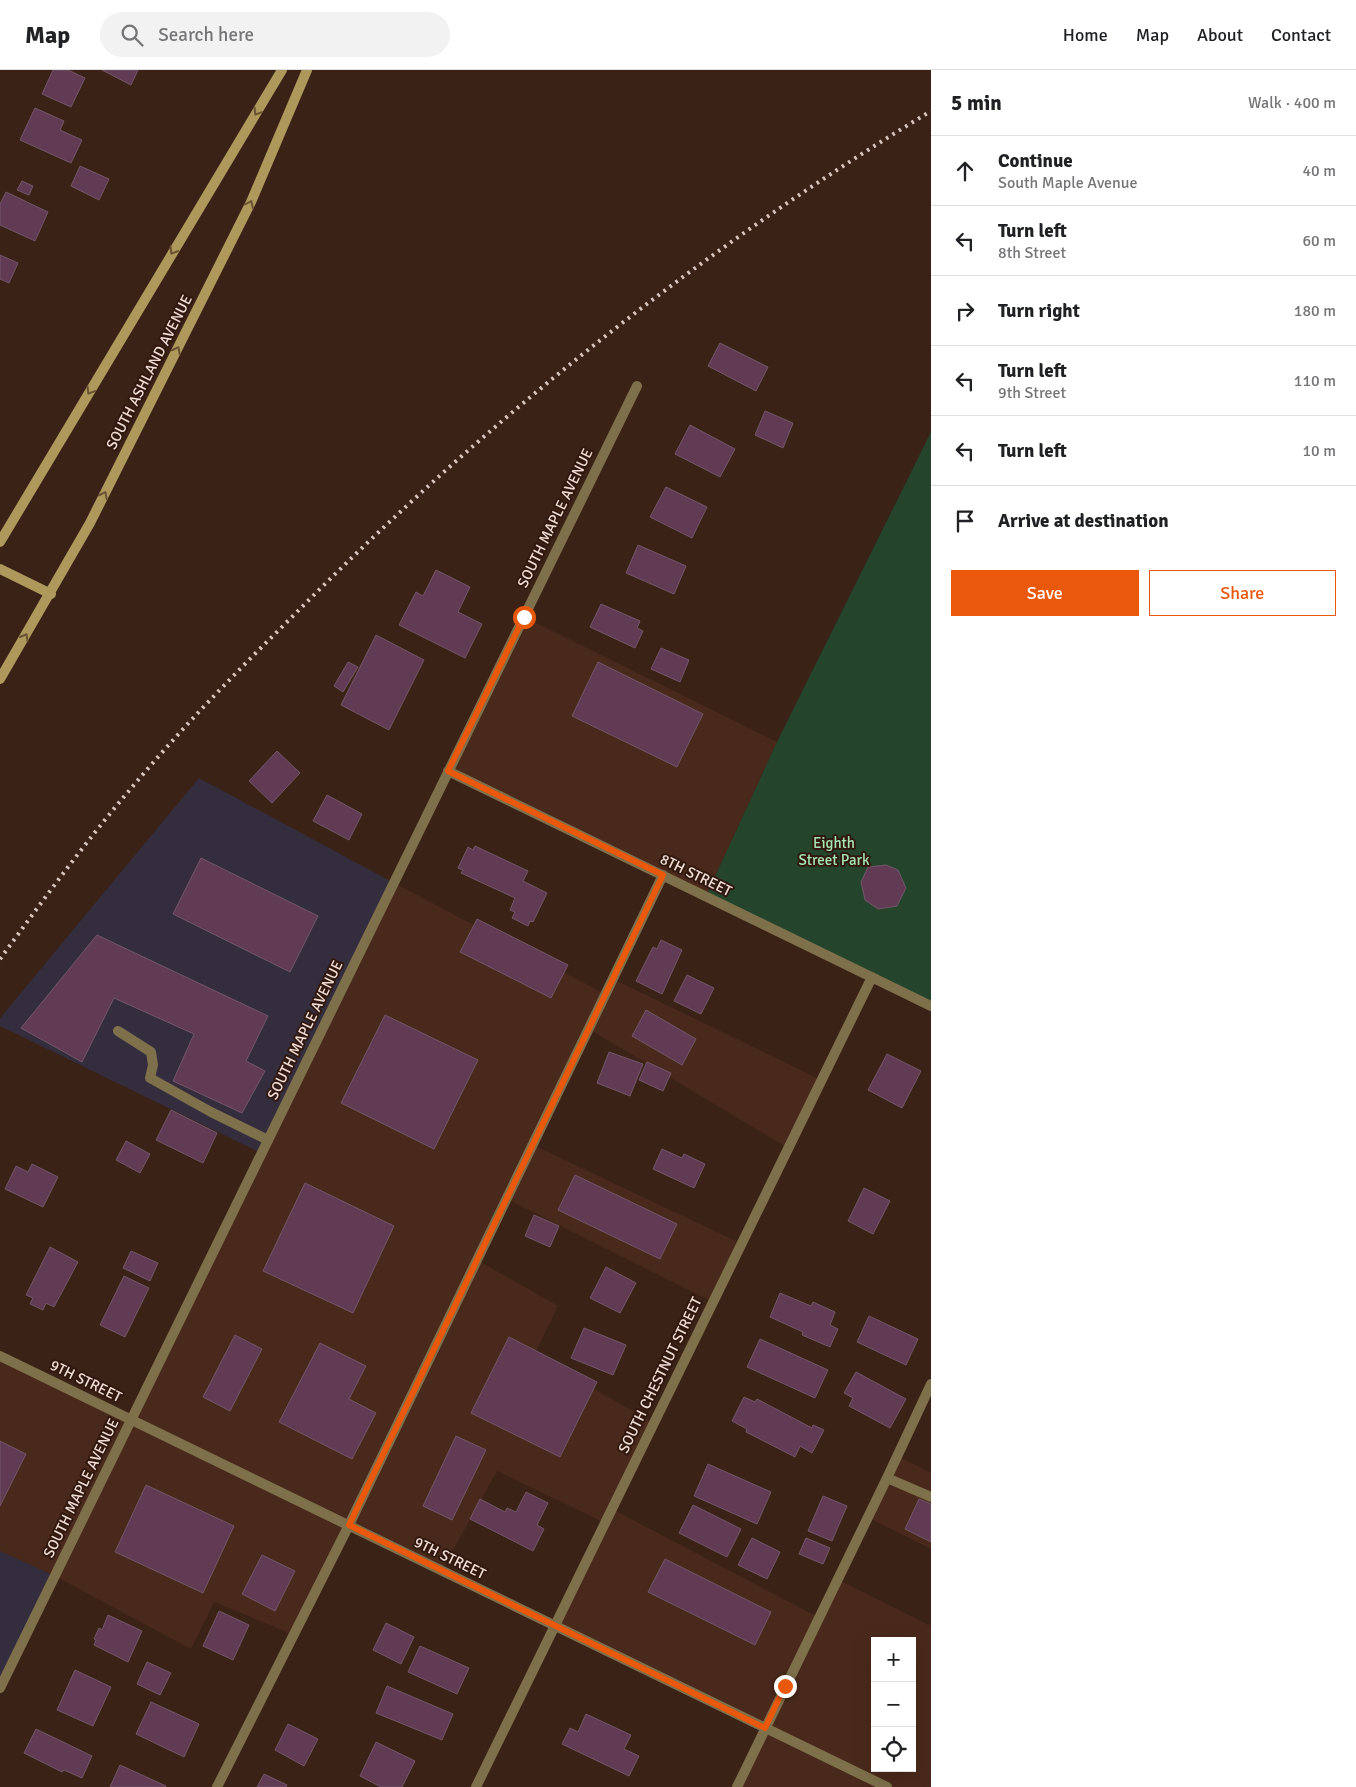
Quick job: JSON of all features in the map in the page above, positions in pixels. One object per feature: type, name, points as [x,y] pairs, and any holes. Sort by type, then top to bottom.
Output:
[{"type":"main road","points":[[0,542],[282,70]]},
{"type":"main road","name":"SOUTH ASHLAND AVENUE","points":[[0,678],[51,594],[90,523],[251,202],[307,70]]},
{"type":"main road","points":[[0,569],[51,594]]},
{"type":"street","name":"SOUTH MAPLE AVENUE","points":[[0,1688],[3,1674],[131,1420],[637,386]]},
{"type":"street","name":"8TH STREET","points":[[448,771],[931,1006]]},
{"type":"street","points":[[217,1787],[349,1525],[663,875]]},
{"type":"street","name":"SOUTH CHESTNUT STREET","points":[[476,1787],[872,977]]},
{"type":"street","points":[[118,1031],[151,1052],[153,1065],[150,1078],[211,1112],[268,1140]]},
{"type":"street","name":"9TH STREET","points":[[0,1356],[887,1787]]},
{"type":"street","points":[[736,1787],[931,1384]]},
{"type":"street","points":[[887,1478],[931,1497]]},
{"type":"shaded area","points":[[524,617],[777,742],[706,896],[448,771]]},
{"type":"shaded area","points":[[199,778],[394,883],[261,1153],[0,1026],[0,1018]]},
{"type":"shaded area","points":[[394,883],[605,994],[613,979],[821,1080],[788,1148],[589,1029],[533,1145],[742,1244],[713,1302],[507,1199],[477,1260],[558,1306],[534,1355],[654,1423],[612,1509],[818,1617],[837,1579],[931,1626],[931,1787],[737,1787],[765,1728],[555,1626],[605,1523],[497,1471],[442,1570],[349,1525],[294,1635],[214,1602],[191,1649],[55,1576],[0,1551],[0,1356],[131,1419]]},
{"type":"shaded area","points":[[896,1455],[931,1473],[931,1549],[867,1517]]},
{"type":"shaded area","points":[[0,1551],[55,1576],[0,1688]]},
{"type":"green space","name":"Eighth Street Park","points":[[931,432],[931,1006],[706,896],[777,742]]},
{"type":"building","points":[[53,70],[68,70],[85,78],[71,107],[42,94]]},
{"type":"building","points":[[102,70],[138,70],[131,85]]},
{"type":"building","points":[[35,108],[64,121],[60,130],[82,140],[71,163],[20,140]]},
{"type":"building","points":[[80,166],[109,179],[99,200],[71,186]]},
{"type":"building","points":[[22,181],[33,186],[29,195],[17,190]]},
{"type":"building","points":[[6,192],[48,212],[35,241],[0,225],[0,204]]},
{"type":"building","points":[[0,255],[18,263],[9,283],[0,279]]},
{"type":"building","points":[[720,343],[768,367],[756,391],[708,366]]},
{"type":"building","points":[[765,411],[793,423],[783,448],[755,435]]},
{"type":"building","points":[[690,425],[735,449],[720,477],[675,454]]},
{"type":"building","points":[[666,487],[707,507],[692,538],[650,517]]},
{"type":"building","points":[[638,545],[686,566],[674,594],[626,573]]},
{"type":"building","points":[[436,570],[470,587],[458,612],[482,624],[465,658],[399,625],[416,592],[423,596]]},
{"type":"building","points":[[601,604],[640,621],[637,628],[643,631],[635,648],[590,627]]},
{"type":"building","points":[[376,635],[424,660],[389,730],[341,705]]},
{"type":"building","points":[[661,648],[689,660],[680,682],[651,669]]},
{"type":"building","points":[[348,662],[358,667],[343,692],[334,686]]},
{"type":"building","points":[[598,662],[703,714],[677,767],[572,716]]},
{"type":"building","points":[[277,751],[300,773],[272,803],[249,781]]},
{"type":"building","points":[[327,795],[362,814],[349,840],[313,821]]},
{"type":"building","points":[[475,846],[528,871],[523,881],[547,893],[533,922],[530,921],[528,926],[512,918],[515,912],[510,910],[515,898],[461,873],[463,870],[458,868],[468,847],[473,850]]},
{"type":"building","points":[[201,858],[318,916],[290,972],[173,914]]},
{"type":"building","points":[[886,865],[898,870],[906,888],[897,906],[878,909],[865,900],[861,882],[868,867]]},
{"type":"building","points":[[477,919],[568,965],[551,998],[460,952]]},
{"type":"building","points":[[97,935],[268,1016],[246,1061],[265,1071],[242,1113],[173,1081],[194,1034],[114,998],[82,1062],[21,1028]]},
{"type":"building","points":[[661,940],[682,950],[662,994],[636,981],[653,947],[657,949]]},
{"type":"building","points":[[687,975],[714,988],[701,1014],[674,1001]]},
{"type":"building","points":[[646,1010],[696,1039],[682,1065],[632,1036]]},
{"type":"building","points":[[385,1015],[478,1060],[434,1149],[341,1103]]},
{"type":"building","points":[[609,1052],[643,1064],[630,1096],[597,1083]]},
{"type":"building","points":[[887,1054],[921,1071],[902,1108],[868,1090]]},
{"type":"building","points":[[647,1062],[671,1073],[663,1091],[639,1080]]},
{"type":"building","points":[[171,1110],[217,1133],[203,1163],[156,1140]]},
{"type":"building","points":[[126,1141],[150,1154],[140,1173],[116,1160]]},
{"type":"building","points":[[662,1149],[682,1158],[684,1154],[705,1164],[694,1188],[653,1169]]},
{"type":"building","points":[[32,1164],[58,1177],[43,1207],[5,1189],[16,1166],[28,1172]]},
{"type":"building","points":[[575,1175],[677,1224],[660,1259],[558,1210]]},
{"type":"building","points":[[305,1183],[394,1226],[353,1313],[263,1271]]},
{"type":"building","points":[[864,1188],[890,1201],[873,1234],[848,1221]]},
{"type":"building","points":[[534,1215],[559,1226],[550,1247],[525,1236]]},
{"type":"building","points":[[50,1247],[78,1262],[54,1307],[46,1303],[43,1310],[30,1304],[33,1298],[26,1295]]},
{"type":"building","points":[[131,1251],[158,1263],[150,1281],[123,1268]]},
{"type":"building","points":[[606,1267],[636,1283],[620,1313],[590,1298]]},
{"type":"building","points":[[124,1276],[149,1288],[125,1337],[100,1325]]},
{"type":"building","points":[[780,1293],[811,1306],[813,1302],[835,1312],[830,1325],[838,1329],[830,1347],[802,1335],[803,1332],[770,1317]]},
{"type":"building","points":[[869,1316],[918,1339],[906,1365],[857,1342]]},
{"type":"building","points":[[584,1328],[626,1345],[613,1375],[571,1358]]},
{"type":"building","points":[[235,1335],[262,1349],[230,1411],[203,1397]]},
{"type":"building","points":[[509,1337],[597,1382],[560,1457],[471,1413]]},
{"type":"building","points":[[760,1339],[828,1370],[815,1398],[747,1367]]},
{"type":"building","points":[[320,1343],[366,1366],[349,1399],[376,1413],[352,1459],[279,1422]]},
{"type":"building","points":[[856,1372],[906,1399],[890,1428],[849,1406],[853,1398],[844,1393]]},
{"type":"building","points":[[744,1397],[755,1402],[757,1399],[812,1428],[813,1425],[824,1430],[812,1453],[800,1446],[795,1457],[746,1432],[747,1429],[732,1421]]},
{"type":"building","points":[[456,1436],[486,1450],[452,1520],[423,1506]]},
{"type":"building","points":[[0,1441],[26,1454],[0,1506]]},
{"type":"building","points":[[708,1464],[771,1492],[757,1524],[694,1496]]},
{"type":"building","points":[[146,1485],[234,1526],[203,1593],[115,1552]]},
{"type":"building","points":[[526,1492],[548,1503],[537,1525],[544,1529],[533,1551],[470,1519],[480,1499],[505,1512],[507,1508],[516,1512]]},
{"type":"building","points":[[823,1496],[847,1506],[832,1541],[808,1531]]},
{"type":"building","points":[[919,1499],[931,1504],[931,1542],[905,1529]]},
{"type":"building","points":[[693,1505],[741,1529],[727,1557],[679,1533]]},
{"type":"building","points":[[752,1538],[780,1552],[767,1579],[738,1565]]},
{"type":"building","points":[[806,1538],[830,1548],[823,1564],[799,1554]]},
{"type":"building","points":[[262,1555],[295,1571],[275,1611],[242,1594]]},
{"type":"building","points":[[665,1559],[771,1612],[755,1645],[648,1592]]},
{"type":"building","points":[[219,1611],[249,1625],[233,1660],[203,1646]]},
{"type":"building","points":[[108,1615],[142,1631],[128,1662],[94,1645],[96,1640],[94,1639],[99,1628],[102,1630]]},
{"type":"building","points":[[386,1623],[414,1637],[401,1664],[373,1650]]},
{"type":"building","points":[[420,1646],[469,1668],[457,1694],[408,1672]]},
{"type":"building","points":[[147,1662],[171,1673],[160,1695],[137,1684]]},
{"type":"building","points":[[75,1670],[111,1687],[93,1726],[57,1710]]},
{"type":"building","points":[[387,1686],[453,1714],[442,1740],[376,1713]]},
{"type":"building","points":[[151,1702],[199,1724],[184,1757],[136,1734]]},
{"type":"building","points":[[586,1714],[631,1735],[624,1749],[639,1756],[629,1776],[562,1744],[570,1728],[578,1732]]},
{"type":"building","points":[[288,1724],[318,1739],[304,1766],[275,1750]]},
{"type":"building","points":[[36,1729],[92,1756],[82,1778],[64,1770],[62,1772],[24,1753]]},
{"type":"building","points":[[376,1742],[415,1761],[402,1787],[381,1787],[360,1776]]},
{"type":"building","points":[[120,1765],[166,1786],[110,1787]]},
{"type":"building","points":[[264,1774],[287,1785],[286,1787],[257,1787]]},
{"type":"railway","points":[[0,959],[62,874],[111,812],[186,726],[247,662],[363,547],[438,477],[594,345],[675,283],[758,223],[843,166],[931,111]]},
{"type":"route","points":[[524,617],[448,771],[663,875],[349,1525],[765,1728],[785,1686]]}]
